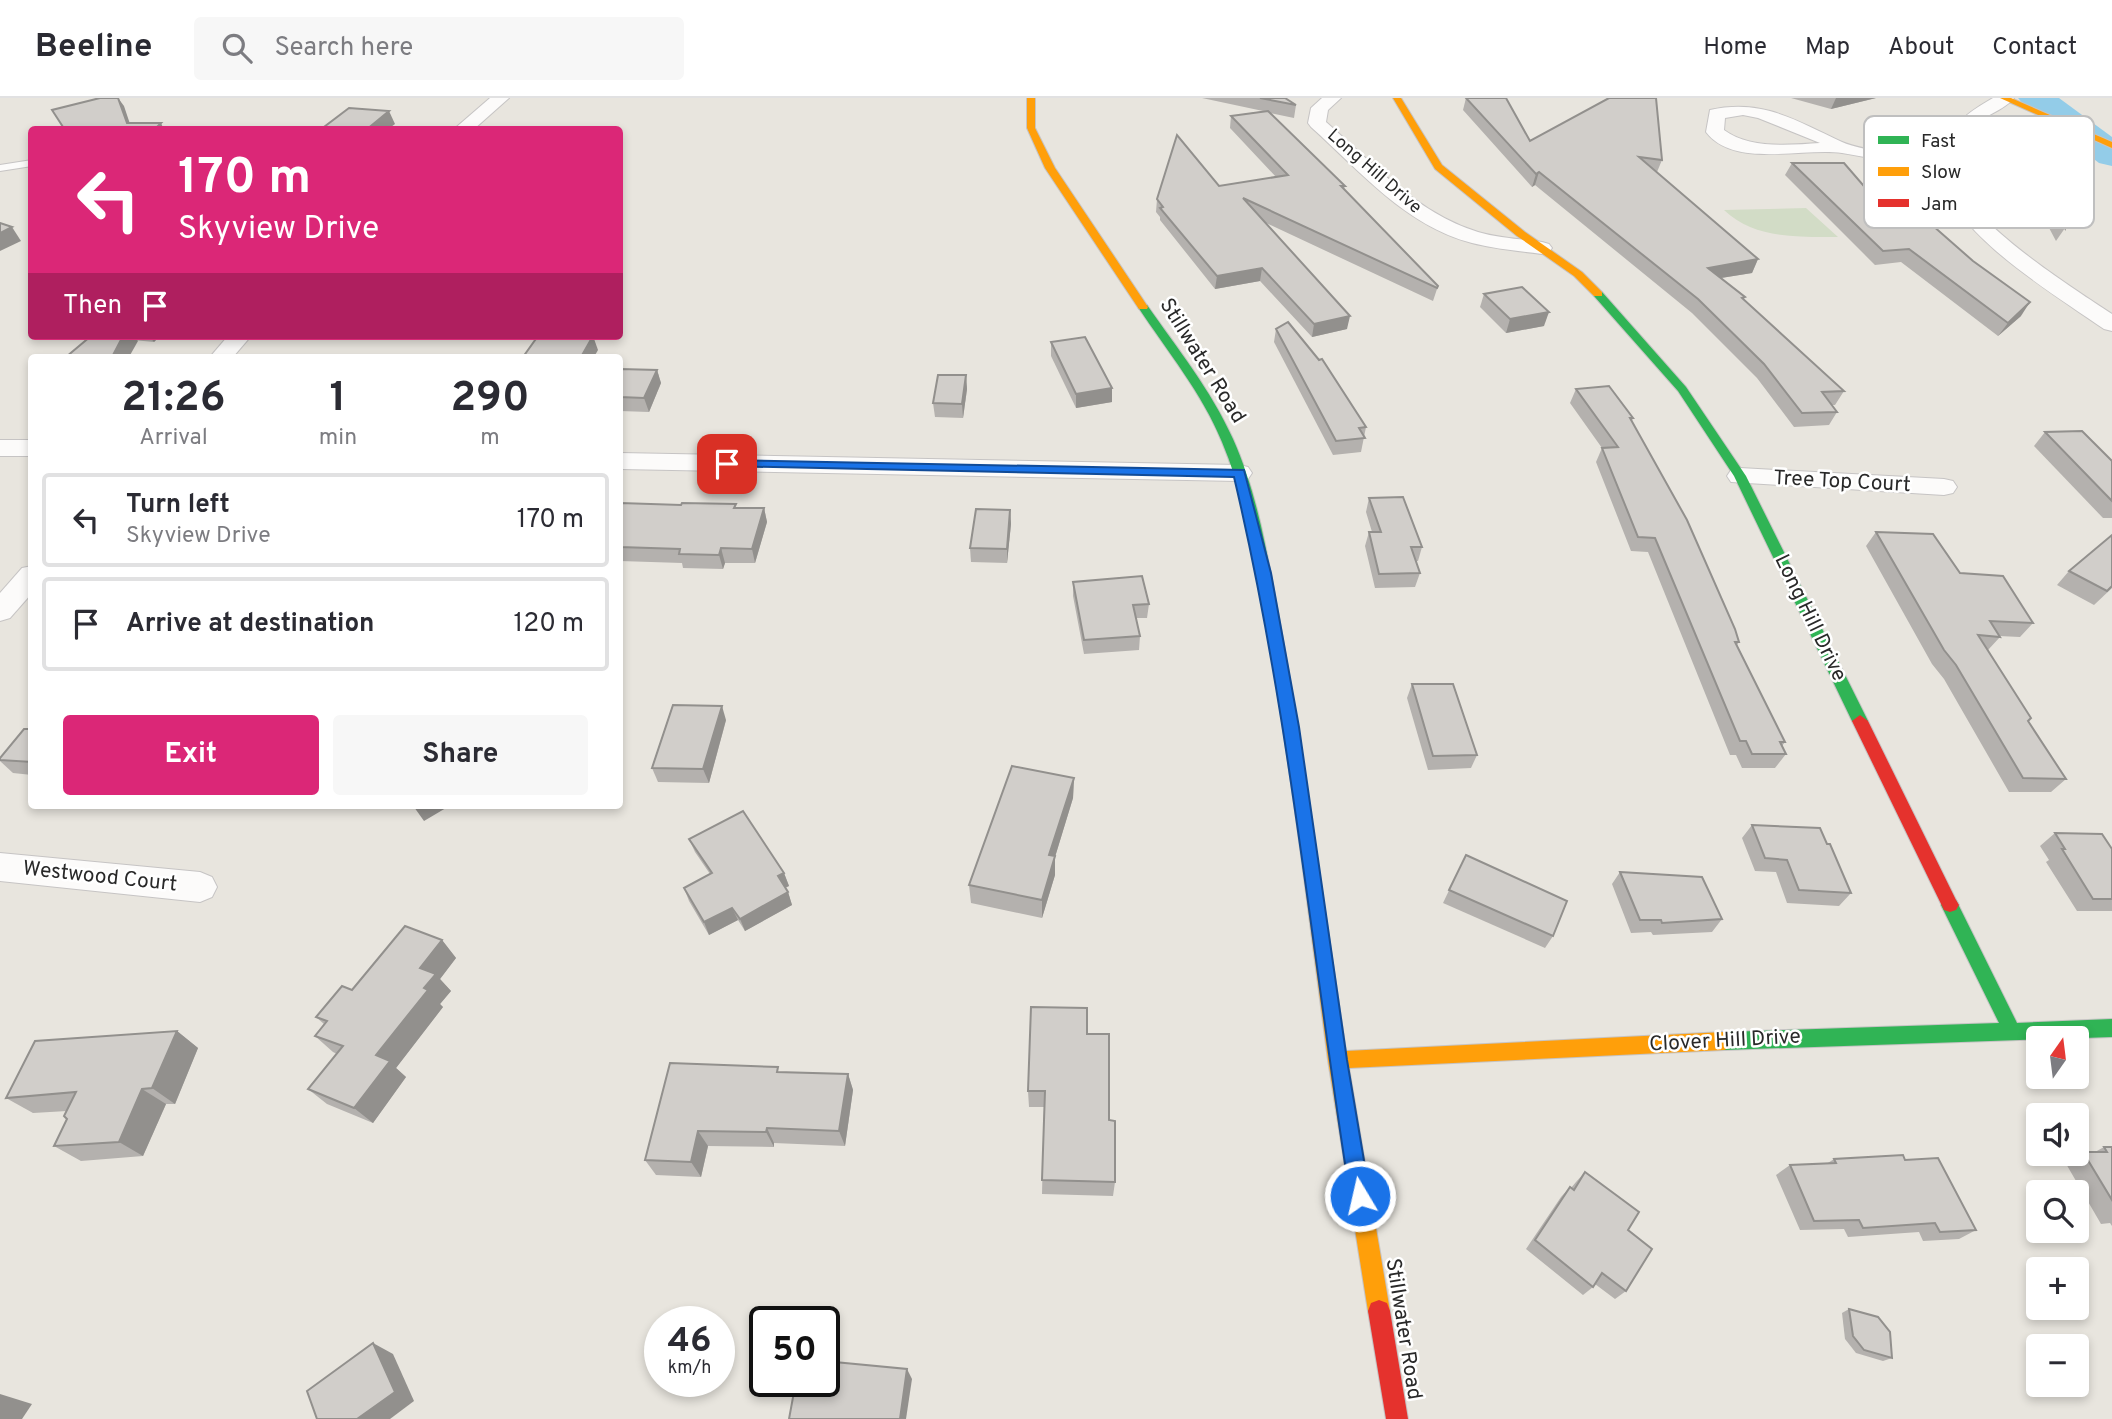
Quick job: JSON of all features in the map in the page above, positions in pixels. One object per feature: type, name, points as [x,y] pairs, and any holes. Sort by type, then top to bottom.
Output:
[{"type":"street","points":[[467,126],[500,98]]},
{"type":"street","name":"Stillwater Road","points":[[1031,98],[1031,128],[1050,168],[1199,391],[1227,440],[1239,473],[1264,573],[1291,727],[1338,1060],[1397,1419]]},
{"type":"street","name":"Long Hill Drive","points":[[1332,98],[1320,108],[1317,123],[1411,208],[1444,226],[1476,238],[1542,248]]},
{"type":"street","name":"Long Hill Drive","points":[[1397,98],[1438,167],[1521,234],[1578,274],[1618,314],[1682,389],[1740,476],[2013,1032]]},
{"type":"street","points":[[1977,116],[2004,98],[2046,116]]},
{"type":"street","points":[[1838,148],[1821,136],[1762,113],[1743,110],[1716,114],[1715,132],[1721,139],[1741,145],[1838,148],[1864,153]]},
{"type":"street","points":[[2094,137],[2112,145]]},
{"type":"street","points":[[1984,228],[2019,259],[2112,324]]},
{"type":"street","points":[[224,354],[236,340]]},
{"type":"street","points":[[0,448],[28,448]]},
{"type":"street","points":[[623,461],[1239,473]]},
{"type":"street","name":"Tree Top Court","points":[[1740,476],[1944,487]]},
{"type":"street","points":[[0,611],[28,580]]},
{"type":"street","name":"Westwood Court","points":[[0,867],[200,887]]},
{"type":"street","name":"Clover Hill Drive","points":[[1338,1060],[1779,1038],[2112,1028]]},
{"type":"lane","points":[[0,168],[28,164]]},
{"type":"green space","points":[[1806,208],[1838,237],[1792,236],[1763,231],[1736,219],[1724,210]]},
{"type":"building","points":[[100,98],[118,98],[127,123],[161,123],[158,126],[62,126],[52,110]]},
{"type":"building","points":[[1260,98],[1285,98],[1296,105]]},
{"type":"building","points":[[1466,98],[1506,98],[1530,141],[1609,98],[1656,98],[1662,160],[1639,157],[1758,259],[1708,268],[1745,297],[1742,298],[1844,391],[1822,392],[1837,412],[1802,413],[1764,364],[1698,299],[1539,172],[1536,174]]},
{"type":"building","points":[[349,108],[389,111],[371,126],[325,126]]},
{"type":"building","points":[[1268,111],[1345,186],[1341,186],[1437,288],[1243,198],[1350,316],[1314,324],[1262,268],[1217,276],[1160,208],[1163,207],[1157,199],[1177,135],[1219,186],[1288,175],[1231,116]]},
{"type":"building","points":[[1792,163],[1844,163],[1864,186],[1864,228],[1935,228],[1973,261],[2030,302],[2008,323],[1909,249],[1883,251]]},
{"type":"building","points":[[0,223],[12,227],[0,233]]},
{"type":"building","points":[[1522,287],[1549,312],[1510,319],[1484,294]]},
{"type":"building","points":[[1288,322],[1319,360],[1322,359],[1366,427],[1359,428],[1365,438],[1336,441],[1276,329]]},
{"type":"building","points":[[1085,337],[1112,388],[1076,394],[1051,342]]},
{"type":"building","points":[[86,340],[121,340],[114,354],[70,354]]},
{"type":"building","points":[[535,340],[591,340],[583,354],[525,354]]},
{"type":"building","points":[[623,369],[657,370],[644,398],[623,397]]},
{"type":"building","points":[[938,375],[966,375],[962,404],[933,403]]},
{"type":"building","points":[[1609,386],[1633,418],[1630,418],[1687,520],[1735,629],[1739,642],[1735,642],[1785,742],[1780,742],[1786,754],[1752,754],[1746,741],[1740,741],[1655,538],[1638,537],[1602,448],[1618,447],[1576,389]]},
{"type":"building","points":[[2082,431],[2112,461],[2112,501],[2045,432]]},
{"type":"building","points":[[1403,497],[1422,547],[1411,547],[1420,573],[1379,574],[1369,532],[1381,532],[1369,498]]},
{"type":"building","points":[[623,503],[736,504],[734,508],[764,508],[752,549],[721,548],[719,555],[679,554],[680,549],[623,547]]},
{"type":"building","points":[[976,509],[1010,510],[1007,549],[970,548]]},
{"type":"building","points":[[1876,532],[1933,534],[1960,573],[2003,576],[2033,623],[1990,621],[2000,637],[1978,635],[2031,718],[2028,721],[2066,779],[2023,778],[1956,665],[1944,650]]},
{"type":"building","points":[[2112,535],[2112,586],[2107,591],[2069,571]]},
{"type":"building","points":[[1142,576],[1149,604],[1133,605],[1140,636],[1084,640],[1073,582]]},
{"type":"building","points":[[1412,684],[1453,684],[1477,755],[1433,756]]},
{"type":"building","points":[[673,705],[722,706],[703,769],[652,768]]},
{"type":"building","points":[[24,729],[28,729],[28,762],[0,758]]},
{"type":"building","points":[[1012,766],[1074,778],[1049,855],[1055,856],[1042,900],[969,885]]},
{"type":"building","points":[[743,811],[784,873],[778,876],[788,892],[740,919],[732,908],[704,922],[684,888],[712,873],[689,839]]},
{"type":"building","points":[[1752,825],[1820,828],[1827,844],[1830,844],[1851,893],[1799,890],[1787,860],[1765,858]]},
{"type":"building","points":[[2055,833],[2102,834],[2112,849],[2112,899],[2093,899]]},
{"type":"building","points":[[1466,855],[1567,901],[1553,936],[1449,890]]},
{"type":"building","points":[[1620,872],[1702,877],[1722,919],[1662,923],[1661,920],[1640,920]]},
{"type":"building","points":[[405,926],[442,940],[420,968],[436,974],[424,988],[428,990],[376,1055],[390,1061],[354,1108],[308,1089],[343,1046],[315,1036],[327,1021],[316,1017],[342,986],[352,990]]},
{"type":"building","points":[[1031,1007],[1087,1008],[1087,1034],[1109,1034],[1109,1120],[1115,1121],[1115,1182],[1042,1180],[1045,1091],[1028,1091]]},
{"type":"building","points":[[177,1031],[152,1088],[142,1089],[119,1142],[54,1146],[76,1092],[6,1098],[35,1041]]},
{"type":"building","points":[[670,1063],[778,1067],[777,1072],[848,1074],[839,1131],[767,1128],[766,1132],[698,1131],[691,1162],[645,1160]]},
{"type":"building","points":[[2104,1147],[2112,1147],[2112,1200],[2089,1162],[2089,1152],[2107,1152]]},
{"type":"building","points":[[1903,1155],[1905,1160],[1938,1158],[1976,1230],[1940,1232],[1935,1223],[1863,1228],[1859,1220],[1814,1221],[1790,1165],[1836,1163],[1834,1159]]},
{"type":"building","points":[[1585,1172],[1639,1212],[1628,1230],[1652,1249],[1626,1291],[1602,1273],[1593,1287],[1535,1240],[1570,1187],[1574,1190]]},
{"type":"building","points":[[1849,1309],[1878,1317],[1890,1332],[1892,1358],[1864,1350],[1853,1336]]},
{"type":"building","points":[[373,1343],[395,1392],[357,1419],[317,1419],[307,1391]]},
{"type":"building","points":[[840,1363],[907,1369],[900,1419],[789,1419],[793,1397],[840,1397]]},
{"type":"waterway","points":[[2036,98],[2060,116]]},
{"type":"waterway","points":[[2094,142],[2112,155]]},
{"type":"traffic: fast","points":[[1598,294],[1682,389],[1740,476],[1860,721]]},
{"type":"traffic: fast","points":[[1143,307],[1189,373],[1220,424],[1244,487],[1266,581],[1311,870]]},
{"type":"traffic: fast","points":[[1950,905],[2013,1033]]},
{"type":"traffic: fast","points":[[1724,1041],[2112,1028]]},
{"type":"traffic: slow","points":[[1031,98],[1031,128],[1050,168],[1143,307]]},
{"type":"traffic: slow","points":[[1397,98],[1438,167],[1521,234],[1578,274],[1598,294]]},
{"type":"traffic: slow","points":[[2004,98],[2045,116]]},
{"type":"traffic: slow","points":[[2094,137],[2112,145]]},
{"type":"traffic: slow","points":[[1311,870],[1338,1060],[1379,1311]]},
{"type":"traffic: slow","points":[[1338,1060],[1724,1041]]},
{"type":"traffic: jam","points":[[1860,721],[1950,905]]},
{"type":"traffic: jam","points":[[1379,1311],[1397,1419]]},
{"type":"route","points":[[727,464],[1239,473],[1264,573],[1291,727],[1360,1196]]}]
